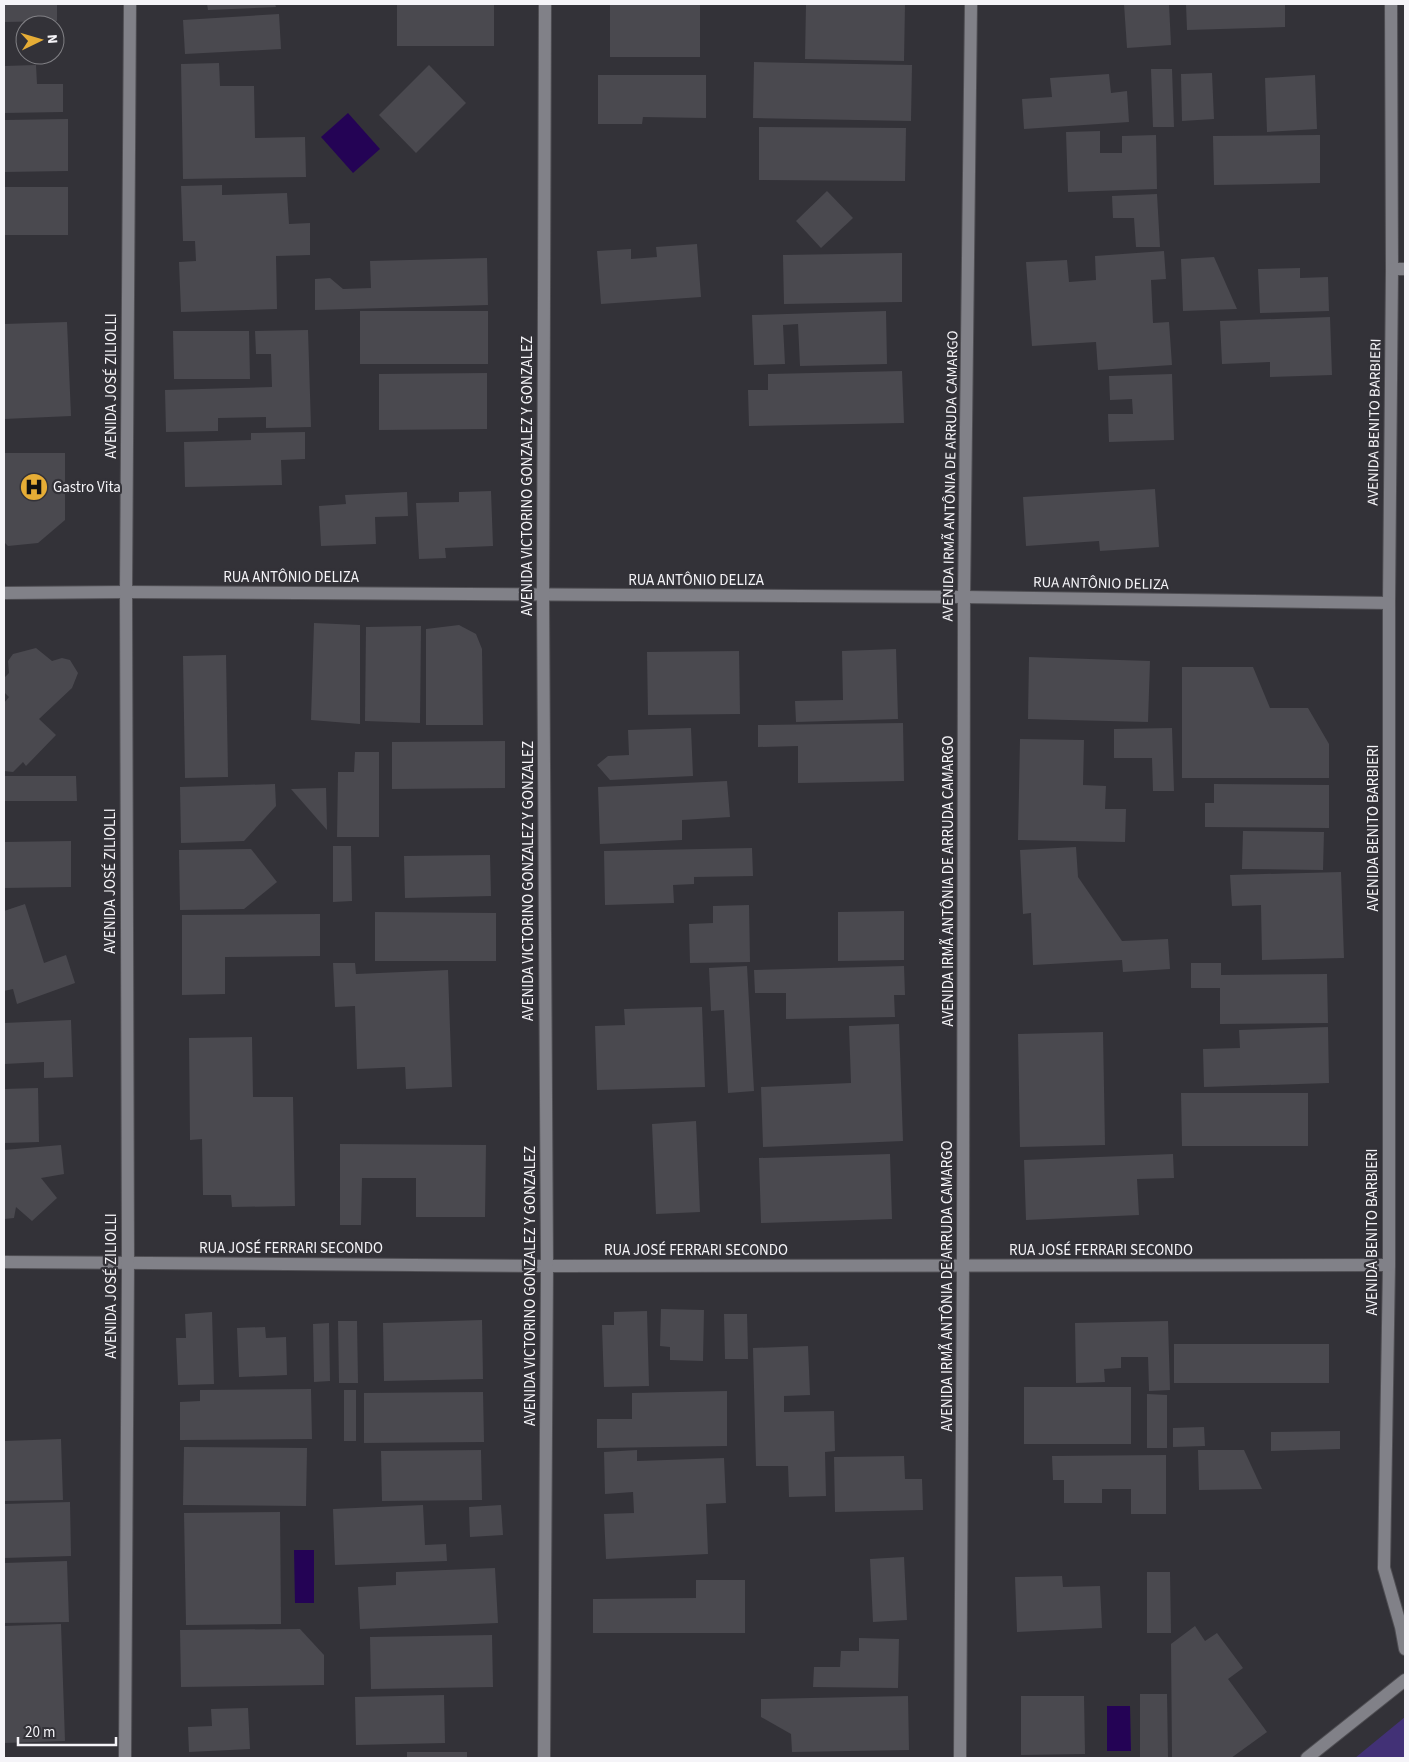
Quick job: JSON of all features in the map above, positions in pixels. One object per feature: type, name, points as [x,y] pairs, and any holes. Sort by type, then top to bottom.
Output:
[{"type":"street","name":"AVENIDA JOSÉ ZILIOLLI","points":[[125,1758],[128,1263],[126,592],[130,4]]},
{"type":"street","name":"AVENIDA VICTORINO GONZALEZ Y GONZALEZ","points":[[544,1758],[547,1266],[543,595],[545,4]]},
{"type":"street","name":"AVENIDA IRMÃ ANTÔNIA DE ARRUDA CAMARGO","points":[[960,1758],[964,597],[971,4]]},
{"type":"street","name":"AVENIDA BENITO BARBIERI","points":[[1391,4],[1399,269],[1389,603],[1389,1265],[1384,1568],[1401,1627],[1405,1649]]},
{"type":"street","name":"RUA ANTÔNIO DELIZA","points":[[4,593],[126,592],[964,597],[1389,603]]},
{"type":"street","name":"RUA JOSÉ FERRARI SECONDO","points":[[4,1262],[547,1266],[1389,1265]]},
{"type":"street","points":[[1308,1758],[1405,1680]]},
{"type":"shaded area","points":[[348,113],[380,149],[353,173],[321,137]]},
{"type":"shaded area","points":[[294,1550],[314,1550],[314,1603],[295,1603]]},
{"type":"shaded area","points":[[1107,1706],[1130,1706],[1131,1751],[1107,1751]]},
{"type":"shaded area","points":[[1405,1717],[1405,1758],[1355,1758]]},
{"type":"building","points":[[4,4],[57,4],[57,15],[15,15],[15,22],[4,22]]},
{"type":"building","points":[[207,4],[275,4],[276,7],[208,10]]},
{"type":"building","points":[[397,4],[494,4],[494,46],[397,46]]},
{"type":"building","points":[[610,4],[700,4],[700,57],[610,57]]},
{"type":"building","points":[[806,4],[905,4],[904,61],[805,59]]},
{"type":"building","points":[[1124,4],[1169,4],[1171,45],[1127,48]]},
{"type":"building","points":[[1186,4],[1285,4],[1285,27],[1187,30]]},
{"type":"building","points":[[279,14],[281,49],[185,54],[183,20]]},
{"type":"building","points":[[754,62],[912,65],[911,121],[753,118]]},
{"type":"building","points":[[219,63],[220,86],[254,86],[255,138],[305,137],[306,177],[183,179],[181,64]]},
{"type":"building","points":[[36,65],[37,84],[63,84],[63,112],[4,113],[4,66]]},
{"type":"building","points":[[429,65],[466,103],[416,153],[379,115]]},
{"type":"building","points":[[1151,69],[1172,69],[1174,127],[1153,127]]},
{"type":"building","points":[[1212,73],[1214,119],[1182,121],[1181,74]]},
{"type":"building","points":[[1109,74],[1111,93],[1127,91],[1129,122],[1024,129],[1022,99],[1052,97],[1050,78]]},
{"type":"building","points":[[598,75],[706,75],[706,118],[643,117],[642,124],[598,124]]},
{"type":"building","points":[[1315,75],[1317,129],[1267,132],[1265,78]]},
{"type":"building","points":[[68,119],[68,171],[4,172],[4,120]]},
{"type":"building","points":[[759,127],[906,128],[905,181],[759,180]]},
{"type":"building","points":[[1100,131],[1100,153],[1122,153],[1122,136],[1156,135],[1157,189],[1068,192],[1066,132]]},
{"type":"building","points":[[1320,135],[1320,183],[1214,185],[1213,136]]},
{"type":"building","points":[[222,185],[222,195],[287,193],[289,224],[310,223],[310,255],[276,256],[277,309],[181,312],[179,262],[196,261],[195,241],[183,241],[181,186]]},
{"type":"building","points":[[4,187],[68,187],[68,235],[4,235]]},
{"type":"building","points":[[827,191],[853,218],[821,248],[796,221]]},
{"type":"building","points":[[1157,194],[1160,247],[1136,247],[1134,218],[1113,218],[1112,196]]},
{"type":"building","points":[[697,244],[701,297],[601,304],[597,251],[631,249],[631,259],[657,257],[656,247]]},
{"type":"building","points":[[1164,251],[1166,279],[1151,280],[1153,323],[1169,322],[1172,365],[1098,370],[1096,342],[1032,346],[1026,262],[1067,260],[1069,282],[1096,280],[1095,256]]},
{"type":"building","points":[[902,253],[902,302],[784,304],[783,255]]},
{"type":"building","points":[[1214,257],[1237,309],[1183,311],[1181,259]]},
{"type":"building","points":[[487,258],[488,305],[315,310],[315,279],[330,278],[343,289],[371,288],[370,261]]},
{"type":"building","points":[[1300,268],[1300,278],[1328,277],[1329,311],[1260,313],[1258,269]]},
{"type":"building","points":[[360,311],[488,311],[488,364],[360,364]]},
{"type":"building","points":[[886,311],[887,364],[800,366],[798,324],[783,325],[785,364],[754,365],[752,315]]},
{"type":"building","points":[[1330,317],[1332,375],[1270,377],[1270,362],[1222,364],[1220,321]]},
{"type":"building","points":[[67,322],[71,416],[4,419],[4,324]]},
{"type":"building","points":[[308,330],[311,427],[266,428],[266,417],[218,418],[218,431],[166,432],[165,390],[272,387],[271,354],[256,354],[255,331]]},
{"type":"building","points":[[173,331],[249,331],[250,379],[174,379]]},
{"type":"building","points":[[902,371],[904,423],[749,426],[748,390],[768,390],[768,374]]},
{"type":"building","points":[[487,373],[487,429],[379,430],[379,374]]},
{"type":"building","points":[[1172,374],[1174,440],[1109,442],[1108,414],[1133,414],[1132,399],[1110,400],[1109,376]]},
{"type":"building","points":[[305,432],[305,459],[281,460],[282,485],[185,487],[184,442],[251,440],[251,433]]},
{"type":"building","name":"Gastro Vita","points":[[4,453],[65,453],[65,520],[38,543],[8,546],[4,542]]},
{"type":"building","points":[[1155,489],[1159,547],[1100,551],[1099,541],[1026,546],[1023,497]]},
{"type":"building","points":[[491,491],[493,546],[445,548],[446,558],[419,559],[416,503],[459,502],[459,492]]},
{"type":"building","points":[[407,492],[408,516],[375,517],[376,544],[321,546],[319,506],[346,504],[345,495]]},
{"type":"building","points":[[314,623],[360,625],[360,724],[311,720]]},
{"type":"building","points":[[459,625],[476,634],[482,649],[483,725],[426,725],[426,629]]},
{"type":"building","points":[[421,626],[420,723],[365,721],[366,627]]},
{"type":"building","points":[[36,648],[52,661],[62,658],[70,660],[78,673],[72,688],[39,719],[56,735],[26,766],[23,762],[13,772],[4,771],[4,703],[9,697],[4,692],[4,678],[9,673],[8,661],[13,654]]},
{"type":"building","points":[[896,649],[898,719],[796,722],[795,701],[843,700],[842,651]]},
{"type":"building","points":[[739,651],[740,714],[648,715],[647,652]]},
{"type":"building","points":[[226,655],[228,777],[185,778],[183,656]]},
{"type":"building","points":[[1029,657],[1150,661],[1148,722],[1028,719]]},
{"type":"building","points":[[1182,667],[1253,667],[1270,708],[1308,708],[1329,744],[1329,778],[1182,778]]},
{"type":"building","points":[[903,723],[904,781],[798,783],[798,746],[758,747],[758,725]]},
{"type":"building","points":[[691,728],[693,776],[610,780],[597,765],[608,756],[629,755],[628,730]]},
{"type":"building","points":[[1172,728],[1174,791],[1153,791],[1152,758],[1114,758],[1114,729]]},
{"type":"building","points":[[1020,739],[1084,740],[1083,785],[1106,786],[1105,809],[1126,809],[1125,842],[1018,840]]},
{"type":"building","points":[[505,741],[505,788],[392,789],[392,742]]},
{"type":"building","points":[[355,752],[379,752],[379,837],[337,837],[338,772],[354,772]]},
{"type":"building","points":[[4,776],[76,776],[77,801],[4,801]]},
{"type":"building","points":[[727,781],[730,817],[682,820],[682,840],[600,844],[598,787]]},
{"type":"building","points":[[275,784],[276,806],[244,841],[181,843],[180,787]]},
{"type":"building","points":[[1214,784],[1329,785],[1329,828],[1205,827],[1205,803],[1214,803]]},
{"type":"building","points":[[326,788],[327,830],[291,789]]},
{"type":"building","points":[[1243,831],[1324,832],[1323,870],[1242,869]]},
{"type":"building","points":[[71,841],[71,887],[4,888],[4,842]]},
{"type":"building","points":[[333,846],[351,846],[352,901],[333,902]]},
{"type":"building","points":[[1076,847],[1078,877],[1122,941],[1168,939],[1170,969],[1123,972],[1122,960],[1033,965],[1031,913],[1023,914],[1020,850]]},
{"type":"building","points":[[752,848],[753,876],[694,877],[694,884],[673,885],[674,903],[605,905],[604,851]]},
{"type":"building","points":[[251,849],[277,882],[244,909],[180,910],[179,850]]},
{"type":"building","points":[[490,855],[491,896],[405,898],[404,856]]},
{"type":"building","points":[[1341,872],[1344,958],[1262,960],[1261,905],[1232,906],[1230,875]]},
{"type":"building","points":[[25,904],[44,963],[66,955],[75,983],[17,1004],[13,989],[4,991],[4,911]]},
{"type":"building","points":[[749,905],[750,962],[690,963],[689,924],[713,923],[713,906]]},
{"type":"building","points":[[904,911],[904,960],[838,961],[838,912]]},
{"type":"building","points":[[375,912],[496,913],[496,961],[375,961]]},
{"type":"building","points":[[320,914],[320,956],[225,957],[225,994],[182,995],[182,915]]},
{"type":"building","points":[[333,963],[355,963],[356,974],[448,970],[452,1087],[406,1089],[405,1067],[357,1069],[355,1006],[335,1007]]},
{"type":"building","points":[[1191,963],[1221,963],[1221,975],[1327,974],[1328,1023],[1220,1024],[1220,988],[1191,988]]},
{"type":"building","points":[[747,966],[754,1091],[728,1093],[724,1010],[711,1011],[709,968]]},
{"type":"building","points":[[904,966],[905,995],[894,995],[895,1017],[786,1019],[786,993],[755,993],[754,970]]},
{"type":"building","points":[[702,1007],[705,1087],[597,1090],[595,1026],[625,1025],[624,1009]]},
{"type":"building","points":[[71,1020],[73,1077],[44,1078],[44,1062],[4,1064],[4,1023]]},
{"type":"building","points":[[899,1024],[903,1141],[763,1147],[761,1087],[851,1083],[849,1026]]},
{"type":"building","points":[[1328,1027],[1329,1083],[1204,1087],[1203,1049],[1240,1048],[1239,1030]]},
{"type":"building","points":[[1103,1032],[1105,1145],[1020,1147],[1018,1034]]},
{"type":"building","points":[[252,1037],[253,1097],[293,1097],[295,1206],[232,1207],[231,1195],[203,1195],[202,1139],[190,1140],[189,1038]]},
{"type":"building","points":[[38,1088],[39,1142],[4,1143],[4,1089]]},
{"type":"building","points":[[1181,1093],[1308,1093],[1308,1146],[1182,1146]]},
{"type":"building","points":[[696,1121],[700,1212],[656,1214],[652,1124]]},
{"type":"building","points":[[340,1144],[486,1145],[485,1217],[416,1217],[416,1178],[362,1178],[361,1225],[340,1225]]},
{"type":"building","points":[[61,1145],[64,1174],[41,1178],[57,1198],[32,1221],[16,1207],[14,1218],[4,1219],[4,1150]]},
{"type":"building","points":[[890,1154],[892,1219],[761,1223],[759,1158]]},
{"type":"building","points":[[1173,1154],[1174,1178],[1137,1179],[1139,1215],[1026,1220],[1024,1160]]},
{"type":"building","points":[[661,1309],[704,1310],[703,1361],[670,1360],[670,1347],[660,1346]]},
{"type":"building","points":[[647,1311],[649,1386],[604,1387],[602,1325],[614,1325],[614,1312]]},
{"type":"building","points":[[212,1312],[214,1384],[178,1385],[176,1338],[186,1338],[185,1314]]},
{"type":"building","points":[[724,1314],[747,1314],[748,1359],[725,1359]]},
{"type":"building","points":[[482,1320],[483,1379],[384,1381],[383,1323]]},
{"type":"building","points":[[338,1321],[357,1321],[358,1383],[339,1383]]},
{"type":"building","points":[[1168,1321],[1170,1390],[1149,1391],[1148,1357],[1121,1357],[1121,1368],[1104,1369],[1105,1382],[1076,1383],[1075,1323]]},
{"type":"building","points":[[329,1323],[330,1381],[314,1382],[313,1324]]},
{"type":"building","points":[[265,1327],[266,1338],[286,1337],[287,1375],[239,1377],[237,1328]]},
{"type":"building","points":[[1174,1344],[1329,1344],[1329,1383],[1174,1383]]},
{"type":"building","points":[[808,1346],[810,1395],[784,1396],[784,1412],[834,1411],[835,1451],[825,1452],[826,1496],[789,1497],[788,1466],[756,1466],[753,1348]]},
{"type":"building","points":[[1024,1387],[1131,1387],[1131,1444],[1024,1444]]},
{"type":"building","points":[[311,1389],[312,1439],[180,1440],[180,1402],[200,1401],[200,1390]]},
{"type":"building","points":[[344,1390],[356,1390],[356,1441],[344,1441]]},
{"type":"building","points":[[727,1391],[727,1446],[597,1448],[597,1419],[632,1419],[632,1393]]},
{"type":"building","points":[[483,1392],[484,1442],[364,1443],[364,1393]]},
{"type":"building","points":[[1147,1394],[1167,1395],[1167,1448],[1147,1448]]},
{"type":"building","points":[[1204,1427],[1205,1446],[1173,1447],[1173,1428]]},
{"type":"building","points":[[1340,1431],[1340,1449],[1271,1451],[1271,1432]]},
{"type":"building","points":[[61,1439],[63,1500],[4,1501],[4,1441]]},
{"type":"building","points":[[184,1447],[307,1448],[306,1506],[183,1505]]},
{"type":"building","points":[[481,1450],[482,1500],[382,1501],[381,1451]]},
{"type":"building","points":[[637,1450],[637,1461],[724,1458],[726,1503],[706,1504],[708,1554],[606,1559],[604,1514],[634,1513],[633,1492],[605,1494],[604,1452]]},
{"type":"building","points":[[1198,1450],[1244,1450],[1262,1489],[1199,1490]]},
{"type":"building","points":[[1166,1455],[1166,1514],[1131,1514],[1131,1489],[1102,1489],[1102,1503],[1064,1503],[1064,1480],[1053,1480],[1052,1456]]},
{"type":"building","points":[[904,1456],[905,1479],[922,1479],[923,1510],[835,1512],[834,1457]]},
{"type":"building","points":[[70,1502],[71,1556],[4,1558],[4,1504]]},
{"type":"building","points":[[423,1505],[425,1545],[446,1544],[447,1561],[335,1565],[333,1509]]},
{"type":"building","points":[[501,1505],[503,1535],[470,1537],[469,1507]]},
{"type":"building","points":[[280,1512],[281,1624],[186,1625],[184,1513]]},
{"type":"building","points":[[904,1557],[907,1620],[873,1622],[870,1559]]},
{"type":"building","points":[[67,1561],[69,1622],[4,1623],[4,1563]]},
{"type":"building","points":[[495,1568],[498,1623],[360,1629],[358,1587],[396,1585],[396,1572]]},
{"type":"building","points":[[1147,1572],[1170,1572],[1171,1633],[1147,1633]]},
{"type":"building","points":[[1062,1576],[1063,1587],[1100,1586],[1102,1628],[1017,1632],[1015,1577]]},
{"type":"building","points":[[696,1580],[745,1580],[745,1633],[593,1633],[593,1599],[696,1598]]},
{"type":"building","points":[[61,1624],[65,1741],[4,1743],[4,1626]]},
{"type":"building","points":[[1195,1626],[1205,1641],[1217,1633],[1243,1668],[1228,1679],[1267,1732],[1231,1758],[1172,1758],[1171,1644]]},
{"type":"building","points":[[300,1629],[324,1655],[324,1685],[181,1687],[180,1630]]},
{"type":"building","points":[[492,1635],[493,1687],[371,1689],[370,1637]]},
{"type":"building","points":[[859,1638],[899,1639],[898,1688],[813,1687],[814,1667],[840,1667],[841,1651],[859,1651]]},
{"type":"building","points":[[1140,1694],[1167,1694],[1168,1758],[1140,1758]]},
{"type":"building","points":[[444,1695],[445,1743],[356,1745],[355,1697]]},
{"type":"building","points":[[908,1696],[909,1750],[792,1752],[791,1734],[761,1717],[761,1699]]},
{"type":"building","points":[[1021,1696],[1084,1696],[1085,1754],[1021,1755]]},
{"type":"building","points":[[248,1708],[250,1749],[189,1752],[188,1727],[212,1726],[211,1709]]},
{"type":"building","points":[[407,1752],[467,1752],[467,1758],[407,1758]]},
{"type":"place","name":"Gastro Vita","points":[[34,487]]}]
